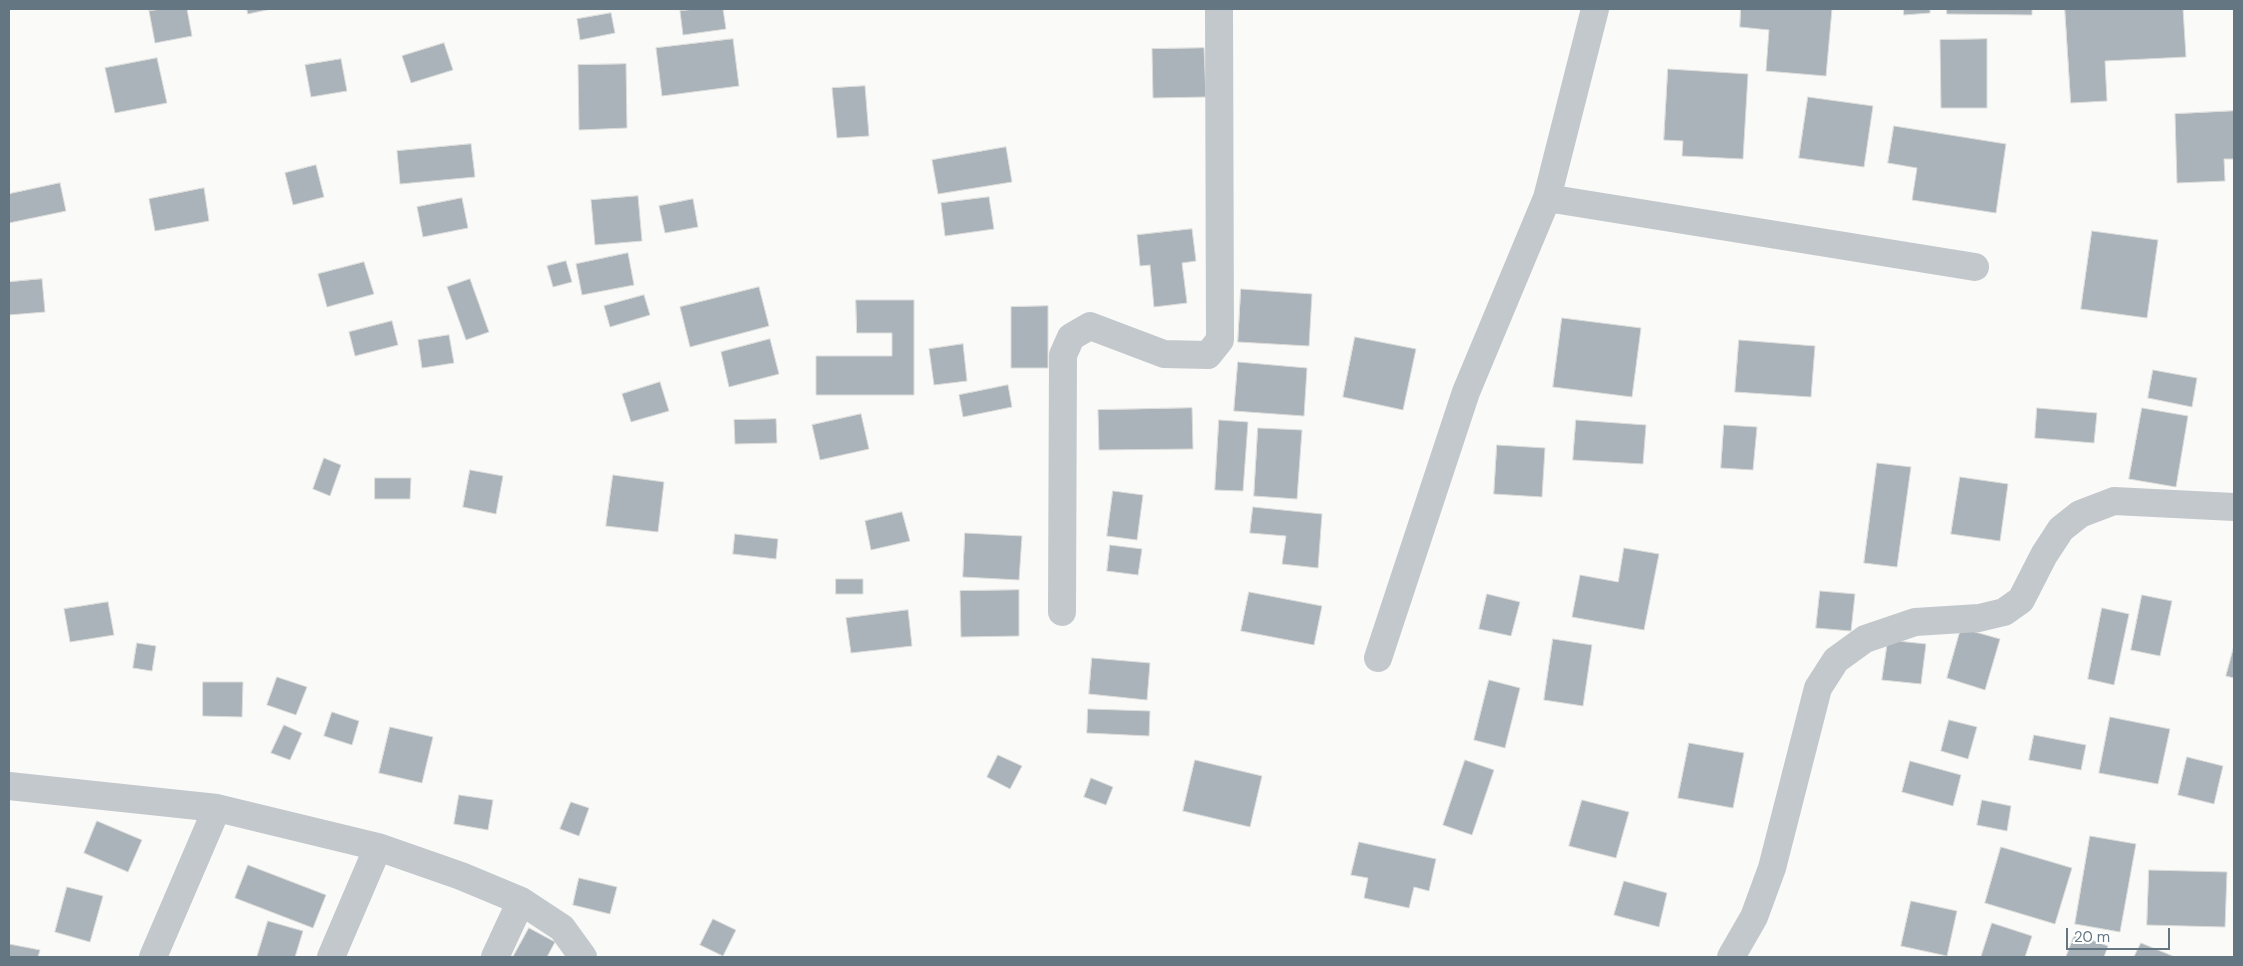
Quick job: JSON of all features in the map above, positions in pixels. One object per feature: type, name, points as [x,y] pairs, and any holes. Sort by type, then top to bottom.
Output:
[{"type":"street","points":[[1062,612],[1063,355],[1071,337],[1090,326],[1164,354],[1208,355],[1220,340],[1219,9]]},
{"type":"street","points":[[1378,658],[1466,392],[1547,198],[1595,9]]},
{"type":"street","points":[[1547,198],[1975,267]]},
{"type":"street","points":[[1731,957],[1754,918],[1769,876],[1818,688],[1836,660],[1864,639],[1915,622],[1978,618],[2004,612],[2021,600],[2044,555],[2061,528],[2080,514],[2114,501],[2234,507]]},
{"type":"street","points":[[9,786],[216,808],[378,847],[461,876],[521,901],[562,928],[583,957]]},
{"type":"street","points":[[153,957],[216,808]]},
{"type":"street","points":[[331,957],[378,847]]},
{"type":"street","points":[[495,957],[521,901]]},
{"type":"building","points":[[187,9],[192,36],[155,43],[149,11]]},
{"type":"building","points":[[247,9],[271,9],[248,14]]},
{"type":"building","points":[[723,9],[726,29],[683,35],[680,11]]},
{"type":"building","points":[[1741,9],[1832,9],[1826,76],[1766,71],[1769,30],[1740,27]]},
{"type":"building","points":[[1904,9],[1930,9],[1930,13],[1904,15]]},
{"type":"building","points":[[1947,9],[2032,9],[2032,15],[1947,14]]},
{"type":"building","points":[[2065,9],[2183,9],[2186,57],[2105,61],[2107,101],[2071,103]]},
{"type":"building","points":[[611,13],[615,33],[580,40],[577,19]]},
{"type":"building","points":[[733,39],[739,86],[662,96],[656,48]]},
{"type":"building","points":[[1987,39],[1987,108],[1941,108],[1940,40]]},
{"type":"building","points":[[444,43],[453,70],[411,83],[402,56]]},
{"type":"building","points":[[1204,48],[1206,97],[1153,98],[1152,49]]},
{"type":"building","points":[[157,58],[167,103],[115,113],[105,68]]},
{"type":"building","points":[[341,59],[347,91],[311,97],[305,65]]},
{"type":"building","points":[[626,64],[627,128],[579,130],[578,65]]},
{"type":"building","points":[[1668,69],[1748,74],[1743,159],[1682,156],[1683,141],[1664,140]]},
{"type":"building","points":[[865,86],[869,136],[837,138],[832,88]]},
{"type":"building","points":[[1808,97],[1873,106],[1864,167],[1799,158]]},
{"type":"building","points":[[2234,111],[2234,159],[2224,159],[2225,181],[2177,183],[2175,114]]},
{"type":"building","points":[[1894,126],[2006,144],[1996,213],[1912,200],[1917,168],[1888,163]]},
{"type":"building","points":[[471,144],[475,177],[400,184],[397,151]]},
{"type":"building","points":[[1006,147],[1012,182],[938,194],[932,160]]},
{"type":"building","points":[[316,165],[324,197],[293,205],[285,173]]},
{"type":"building","points":[[60,183],[66,211],[9,223],[9,194]]},
{"type":"building","points":[[204,188],[209,221],[155,231],[149,199]]},
{"type":"building","points":[[638,196],[642,241],[595,245],[591,200]]},
{"type":"building","points":[[989,197],[994,229],[945,236],[941,203]]},
{"type":"building","points":[[462,198],[468,228],[423,237],[417,207]]},
{"type":"building","points":[[693,199],[698,227],[665,233],[659,206]]},
{"type":"building","points":[[1192,229],[1196,261],[1182,263],[1187,303],[1154,307],[1150,265],[1140,266],[1137,235]]},
{"type":"building","points":[[2092,231],[2158,240],[2147,318],[2081,309]]},
{"type":"building","points":[[628,253],[634,285],[582,295],[576,264]]},
{"type":"building","points":[[566,261],[572,282],[553,287],[547,266]]},
{"type":"building","points":[[364,262],[374,294],[327,307],[318,274]]},
{"type":"building","points":[[42,279],[45,312],[9,315],[9,282]]},
{"type":"building","points":[[470,279],[489,332],[466,340],[447,287]]},
{"type":"building","points":[[759,287],[769,326],[690,347],[680,307]]},
{"type":"building","points":[[1241,289],[1312,294],[1309,346],[1238,342]]},
{"type":"building","points":[[644,295],[650,315],[610,327],[604,306]]},
{"type":"building","points":[[856,300],[914,300],[914,395],[816,395],[816,356],[892,356],[892,333],[857,333]]},
{"type":"building","points":[[1048,306],[1048,368],[1011,368],[1011,307]]},
{"type":"building","points":[[1562,318],[1641,328],[1632,397],[1553,387]]},
{"type":"building","points":[[392,321],[398,345],[355,356],[349,332]]},
{"type":"building","points":[[449,335],[454,363],[422,368],[418,340]]},
{"type":"building","points":[[1355,337],[1416,349],[1403,410],[1343,397]]},
{"type":"building","points":[[770,339],[779,374],[729,387],[721,352]]},
{"type":"building","points":[[1739,340],[1815,346],[1811,397],[1735,392]]},
{"type":"building","points":[[963,344],[967,381],[934,385],[929,349]]},
{"type":"building","points":[[1238,362],[1307,368],[1304,416],[1234,411]]},
{"type":"building","points":[[2153,370],[2197,378],[2192,407],[2148,398]]},
{"type":"building","points":[[660,382],[669,411],[631,422],[622,394]]},
{"type":"building","points":[[1008,385],[1012,407],[963,417],[959,395]]},
{"type":"building","points":[[1192,408],[1193,449],[1099,450],[1098,410]]},
{"type":"building","points":[[2037,408],[2097,413],[2094,443],[2035,438]]},
{"type":"building","points":[[2142,408],[2188,416],[2176,487],[2129,479]]},
{"type":"building","points":[[861,414],[869,449],[820,460],[812,425]]},
{"type":"building","points":[[776,419],[777,443],[735,444],[734,420]]},
{"type":"building","points":[[1219,420],[1248,422],[1243,491],[1215,490]]},
{"type":"building","points":[[1576,420],[1646,425],[1643,464],[1573,460]]},
{"type":"building","points":[[1724,425],[1757,427],[1753,470],[1721,468]]},
{"type":"building","points":[[1258,428],[1302,430],[1297,499],[1254,496]]},
{"type":"building","points":[[1497,445],[1545,448],[1542,497],[1494,494]]},
{"type":"building","points":[[324,458],[341,465],[330,496],[313,489]]},
{"type":"building","points":[[1877,463],[1911,467],[1897,567],[1864,563]]},
{"type":"building","points":[[470,470],[503,476],[496,514],[463,507]]},
{"type":"building","points":[[613,475],[664,482],[658,532],[606,526]]},
{"type":"building","points":[[1960,477],[2008,484],[2000,541],[1951,534]]},
{"type":"building","points":[[375,478],[411,478],[410,499],[375,499]]},
{"type":"building","points":[[1113,491],[1143,495],[1137,540],[1107,536]]},
{"type":"building","points":[[1253,507],[1322,514],[1318,568],[1282,564],[1286,536],[1250,533]]},
{"type":"building","points":[[902,512],[910,541],[871,550],[865,521]]},
{"type":"building","points":[[965,533],[1022,536],[1019,580],[963,577]]},
{"type":"building","points":[[735,534],[778,539],[776,559],[733,554]]},
{"type":"building","points":[[1110,545],[1142,549],[1138,575],[1107,571]]},
{"type":"building","points":[[1624,548],[1659,554],[1644,630],[1572,617],[1580,575],[1618,582]]},
{"type":"building","points":[[836,579],[863,579],[863,594],[836,594]]},
{"type":"building","points":[[1019,590],[1019,636],[961,637],[960,591]]},
{"type":"building","points":[[1820,591],[1855,594],[1851,631],[1816,628]]},
{"type":"building","points":[[1249,592],[1322,606],[1314,645],[1241,631]]},
{"type":"building","points":[[1487,594],[1520,602],[1511,636],[1479,629]]},
{"type":"building","points":[[2142,595],[2172,601],[2160,656],[2131,650]]},
{"type":"building","points":[[108,602],[114,635],[70,642],[64,609]]},
{"type":"building","points":[[2102,608],[2129,614],[2114,685],[2088,679]]},
{"type":"building","points":[[908,610],[912,646],[851,653],[846,618]]},
{"type":"building","points":[[1961,628],[2000,639],[1985,690],[1947,678]]},
{"type":"building","points":[[1553,639],[1592,645],[1583,706],[1544,700]]},
{"type":"building","points":[[1888,640],[1926,644],[1921,684],[1882,680]]},
{"type":"building","points":[[137,643],[156,646],[152,671],[133,668]]},
{"type":"building","points":[[2234,646],[2234,678],[2226,676]]},
{"type":"building","points":[[1092,658],[1150,663],[1147,700],[1089,694]]},
{"type":"building","points":[[277,677],[307,687],[296,715],[267,705]]},
{"type":"building","points":[[1489,680],[1520,688],[1505,748],[1474,740]]},
{"type":"building","points":[[203,682],[243,682],[242,717],[203,716]]},
{"type":"building","points":[[1088,709],[1150,711],[1149,736],[1087,733]]},
{"type":"building","points":[[332,712],[359,721],[352,745],[324,736]]},
{"type":"building","points":[[2110,717],[2170,729],[2158,784],[2099,773]]},
{"type":"building","points":[[1949,720],[1977,727],[1968,759],[1941,751]]},
{"type":"building","points":[[284,725],[302,733],[290,760],[271,753]]},
{"type":"building","points":[[390,727],[433,737],[422,783],[379,773]]},
{"type":"building","points":[[2034,735],[2086,745],[2081,770],[2029,760]]},
{"type":"building","points":[[1689,743],[1744,753],[1733,808],[1678,798]]},
{"type":"building","points":[[998,755],[1022,766],[1010,789],[987,777]]},
{"type":"building","points":[[2187,757],[2223,766],[2214,804],[2178,795]]},
{"type":"building","points":[[1195,760],[1262,776],[1250,827],[1183,811]]},
{"type":"building","points":[[1465,760],[1494,770],[1472,835],[1443,825]]},
{"type":"building","points":[[1910,761],[1961,775],[1953,806],[1902,792]]},
{"type":"building","points":[[1091,778],[1113,787],[1106,805],[1084,797]]},
{"type":"building","points":[[459,795],[493,800],[488,830],[454,824]]},
{"type":"building","points":[[1582,800],[1629,812],[1616,858],[1569,846]]},
{"type":"building","points":[[1982,800],[2011,806],[2007,831],[1977,825]]},
{"type":"building","points":[[571,802],[589,808],[579,836],[560,829]]},
{"type":"building","points":[[97,821],[142,840],[128,872],[84,853]]},
{"type":"building","points":[[2090,836],[2136,844],[2120,932],[2075,924]]},
{"type":"building","points":[[1359,842],[1436,859],[1429,891],[1414,887],[1409,908],[1364,898],[1368,878],[1351,875]]},
{"type":"building","points":[[2001,847],[2072,868],[2055,924],[1985,903]]},
{"type":"building","points":[[248,865],[326,895],[313,928],[235,898]]},
{"type":"building","points":[[2149,870],[2227,872],[2225,927],[2147,925]]},
{"type":"building","points":[[579,878],[617,887],[610,914],[573,905]]},
{"type":"building","points":[[1624,881],[1667,893],[1659,927],[1614,915]]},
{"type":"building","points":[[67,887],[103,896],[90,942],[55,932]]},
{"type":"building","points":[[1911,901],[1957,911],[1947,956],[1901,946]]},
{"type":"building","points":[[713,919],[736,930],[723,956],[700,945]]},
{"type":"building","points":[[268,921],[303,931],[295,957],[257,957]]},
{"type":"building","points":[[1992,923],[2032,936],[2025,957],[1981,957]]},
{"type":"building","points":[[529,928],[555,942],[547,957],[513,957]]},
{"type":"building","points":[[2075,934],[2108,946],[2104,957],[2066,957]]},
{"type":"building","points":[[2141,943],[2175,957],[2134,957]]},
{"type":"building","points":[[9,944],[40,950],[38,957],[9,957]]}]
